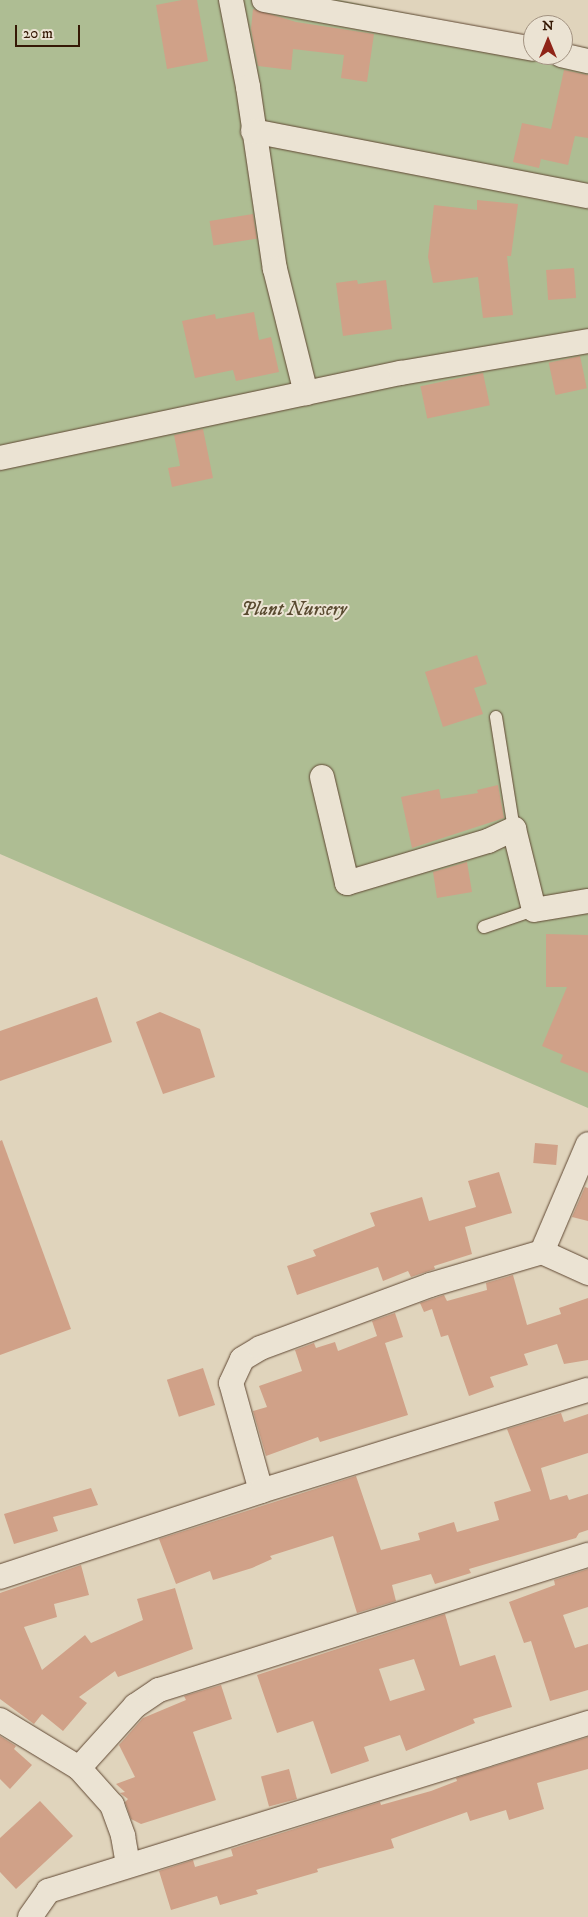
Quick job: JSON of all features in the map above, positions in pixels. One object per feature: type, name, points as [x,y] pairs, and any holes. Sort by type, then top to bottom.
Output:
[{"type":"street","points":[[232,0],[275,269],[306,393]]},
{"type":"street","points":[[264,0],[523,47]]},
{"type":"street","points":[[573,58],[588,61]]},
{"type":"street","points":[[253,131],[588,196]]},
{"type":"street","points":[[0,458],[401,373],[588,341]]},
{"type":"street","points":[[322,777],[347,883],[488,841],[514,829],[534,910],[588,900]]},
{"type":"street","points":[[542,1252],[588,1144]]},
{"type":"street","points":[[261,1491],[231,1383],[242,1359],[260,1348],[430,1284],[542,1252],[588,1273]]},
{"type":"street","points":[[0,1577],[261,1491],[588,1390]]},
{"type":"street","points":[[79,1768],[135,1706],[159,1690],[588,1554]]},
{"type":"street","points":[[0,1720],[79,1768],[112,1804],[123,1836],[128,1864]]},
{"type":"street","points":[[30,1917],[48,1892],[128,1864],[588,1723]]},
{"type":"lane","points":[[496,717],[514,829]]},
{"type":"lane","points":[[484,927],[534,910]]},
{"type":"green space","name":"Plant Nursery","points":[[0,0],[339,0],[523,36],[523,65],[573,65],[573,46],[588,48],[588,1108],[0,854]]},
{"type":"building","points":[[182,0],[197,0],[208,61],[167,69],[156,5]]},
{"type":"building","points":[[253,9],[296,22],[374,34],[367,82],[341,78],[344,55],[293,49],[291,70],[258,66],[251,29]]},
{"type":"building","points":[[564,70],[588,75],[588,138],[575,136],[568,165],[541,159],[539,168],[513,162],[522,123],[551,129]]},
{"type":"building","points":[[477,200],[518,204],[511,256],[507,256],[513,315],[483,318],[478,277],[433,283],[428,257],[434,205],[477,210]]},
{"type":"building","points":[[253,214],[257,239],[213,246],[210,221]]},
{"type":"building","points":[[574,268],[576,298],[548,300],[546,270]]},
{"type":"building","points":[[357,280],[358,284],[386,280],[392,329],[343,336],[336,283]]},
{"type":"building","points":[[254,312],[259,340],[271,337],[279,372],[236,381],[233,370],[195,378],[182,321],[215,314],[216,319]]},
{"type":"building","points":[[580,356],[587,388],[556,395],[549,363]]},
{"type":"building","points":[[483,373],[490,405],[427,419],[420,386]]},
{"type":"building","points":[[203,429],[213,478],[172,487],[168,468],[180,466],[174,435]]},
{"type":"building","points":[[477,655],[487,684],[474,688],[483,714],[443,727],[425,672]]},
{"type":"building","points":[[498,785],[504,818],[412,848],[401,797],[439,789],[441,799],[478,793],[477,790]]},
{"type":"building","points":[[467,862],[472,892],[437,898],[433,872]]},
{"type":"building","points":[[546,934],[588,935],[588,1073],[560,1062],[563,1055],[542,1046],[567,987],[546,987]]},
{"type":"building","points":[[97,997],[112,1042],[0,1081],[0,1031]]},
{"type":"building","points":[[160,1012],[200,1029],[215,1077],[163,1094],[136,1022]]},
{"type":"building","points":[[2,1140],[71,1329],[0,1355],[0,1141]]},
{"type":"building","points":[[535,1143],[558,1145],[556,1165],[533,1163]]},
{"type":"building","points":[[499,1172],[512,1213],[465,1227],[472,1254],[434,1266],[435,1269],[411,1277],[408,1271],[383,1281],[378,1267],[297,1295],[287,1266],[316,1256],[313,1250],[375,1226],[370,1213],[422,1197],[429,1221],[476,1207],[468,1181]]},
{"type":"building","points":[[585,1187],[588,1188],[588,1221],[572,1217]]},
{"type":"building","points":[[513,1275],[527,1325],[561,1314],[559,1308],[588,1298],[588,1360],[564,1364],[557,1344],[524,1354],[528,1365],[490,1377],[494,1387],[469,1396],[448,1335],[441,1337],[432,1309],[424,1312],[420,1303],[444,1295],[447,1301],[487,1290],[486,1283]]},
{"type":"building","points":[[395,1313],[403,1337],[385,1343],[408,1415],[320,1442],[318,1437],[266,1456],[253,1411],[267,1407],[259,1386],[302,1371],[295,1350],[314,1343],[316,1348],[335,1342],[338,1351],[377,1336],[372,1321]]},
{"type":"building","points":[[203,1368],[215,1405],[179,1417],[167,1380]]},
{"type":"building","points":[[561,1413],[564,1422],[588,1414],[588,1453],[541,1468],[550,1500],[567,1495],[569,1500],[588,1494],[588,1530],[579,1533],[576,1538],[469,1569],[471,1573],[435,1584],[431,1574],[392,1585],[396,1601],[357,1613],[333,1536],[270,1556],[272,1559],[252,1568],[213,1580],[210,1571],[176,1584],[159,1539],[356,1476],[381,1550],[420,1540],[418,1533],[454,1522],[457,1532],[499,1520],[494,1502],[531,1491],[507,1429]]},
{"type":"building","points":[[91,1488],[98,1505],[53,1517],[58,1531],[14,1544],[4,1514]]},
{"type":"building","points":[[81,1565],[89,1595],[54,1604],[57,1617],[24,1627],[42,1670],[85,1635],[91,1643],[143,1620],[137,1599],[175,1588],[193,1649],[118,1677],[115,1671],[79,1697],[87,1703],[63,1731],[42,1714],[34,1724],[0,1699],[0,1593]]},
{"type":"building","points":[[588,1569],[588,1607],[563,1615],[575,1648],[588,1644],[588,1690],[550,1701],[531,1641],[524,1643],[509,1602],[555,1585],[554,1580]]},
{"type":"building","points":[[445,1614],[460,1666],[495,1655],[512,1707],[473,1719],[475,1723],[406,1751],[400,1735],[364,1747],[369,1761],[331,1774],[313,1721],[277,1733],[257,1675]],"holes":[[[414,1659],[425,1690],[390,1701],[379,1669]]]},
{"type":"building","points":[[221,1685],[232,1719],[193,1732],[216,1800],[141,1824],[131,1819],[125,1802],[128,1799],[120,1793],[125,1792],[116,1784],[135,1777],[119,1745],[143,1718],[186,1700],[184,1696]]},
{"type":"building","points":[[0,1736],[16,1746],[14,1749],[32,1765],[10,1789],[0,1779]]},
{"type":"building","points":[[588,1737],[588,1769],[537,1783],[544,1809],[509,1820],[506,1810],[470,1821],[467,1812],[391,1839],[394,1848],[317,1869],[318,1872],[256,1890],[258,1894],[220,1905],[217,1896],[171,1910],[159,1871],[193,1860],[195,1867],[233,1856],[231,1849],[380,1802],[381,1805],[431,1791],[457,1781],[456,1778]]},
{"type":"building","points":[[289,1769],[297,1799],[269,1806],[261,1777]]},
{"type":"building","points":[[40,1801],[73,1836],[16,1889],[0,1872],[0,1838]]}]
